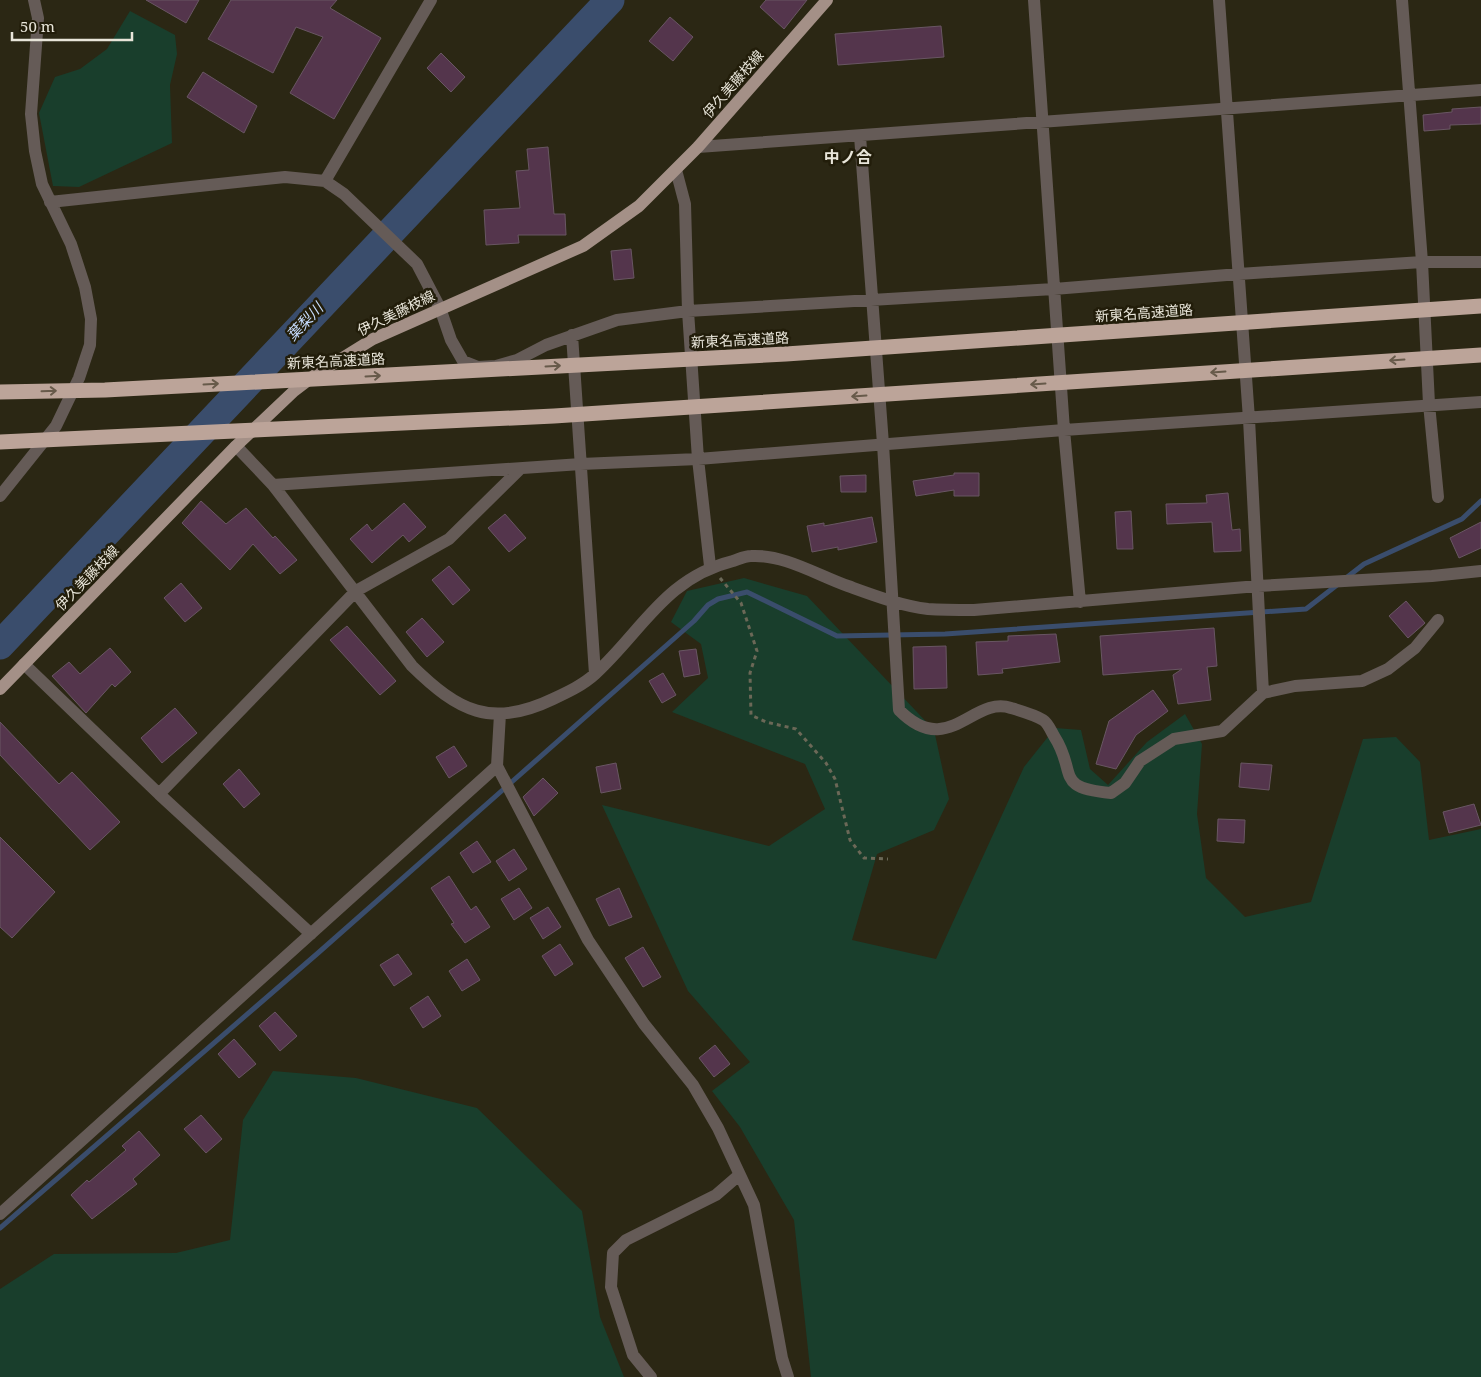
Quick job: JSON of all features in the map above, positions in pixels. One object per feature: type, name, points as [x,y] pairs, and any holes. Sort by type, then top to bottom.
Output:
[{"type":"highway","name":"新東名高速道路","points":[[0,392],[105,390],[786,354],[1481,306]]},
{"type":"highway","points":[[0,442],[554,416],[1481,355]]},
{"type":"main road","name":"伊久美藤枝線","points":[[0,689],[236,446],[315,375],[373,339],[583,246],[639,206],[698,147],[827,0]]},
{"type":"street","points":[[0,496],[56,426],[79,378],[90,345],[91,319],[84,287],[71,244],[42,184],[31,114],[38,18],[34,0]]},
{"type":"street","points":[[325,181],[431,0]]},
{"type":"street","points":[[1034,0],[1064,430],[1080,602]]},
{"type":"street","points":[[1219,0],[1249,419],[1263,693]]},
{"type":"street","points":[[1402,0],[1422,262],[1429,404],[1438,498]]},
{"type":"street","points":[[698,147],[1042,121],[1227,110],[1408,94],[1481,90]]},
{"type":"street","points":[[860,136],[884,444],[899,710],[912,724],[934,730],[963,722],[992,706],[1008,707],[1044,721],[1064,752],[1069,779],[1079,788],[1111,794],[1126,783],[1140,762],[1157,750],[1174,739],[1222,731],[1263,693],[1295,686],[1362,681],[1388,669],[1408,653],[1438,620]]},
{"type":"street","points":[[676,170],[685,204],[688,311],[698,459],[710,566]]},
{"type":"street","points":[[50,202],[285,177],[325,181],[344,194],[416,264],[440,308],[451,340],[463,361],[478,367],[496,366],[518,360],[572,335],[617,320],[688,311],[1054,289],[1422,262],[1481,262]]},
{"type":"street","points":[[572,335],[595,674]]},
{"type":"street","points":[[273,485],[519,470],[581,464],[698,459],[1064,430],[1481,402]]},
{"type":"street","points":[[236,446],[273,485],[412,666],[438,690],[470,710],[500,714],[515,714],[537,707],[575,688],[595,674],[658,604],[710,566],[752,556],[794,562],[847,586],[893,601],[928,609],[974,610],[1258,586],[1432,576],[1481,571]]},
{"type":"street","points":[[159,794],[356,591],[449,540],[519,470]]},
{"type":"street","points":[[24,664],[159,794],[311,934]]},
{"type":"street","points":[[500,714],[497,766],[588,940],[644,1024],[693,1085],[718,1128],[738,1176],[754,1205],[782,1358],[788,1377]]},
{"type":"street","points":[[0,1214],[497,766]]},
{"type":"street","points":[[651,1377],[634,1355],[611,1287],[613,1253],[626,1240],[716,1195],[738,1176]]},
{"type":"path","points":[[710,566],[741,603],[757,650],[750,673],[751,714],[766,722],[796,729],[826,763],[835,779],[850,840],[864,858],[888,859]]},
{"type":"green space","points":[[130,11],[175,35],[177,54],[170,85],[172,143],[79,187],[53,186],[39,113],[55,77],[80,69],[107,49]]},
{"type":"green space","points":[[744,578],[807,596],[934,730],[949,799],[934,830],[877,854],[852,940],[936,959],[1024,767],[1055,728],[1081,730],[1090,769],[1108,785],[1147,742],[1185,714],[1202,744],[1197,814],[1206,878],[1245,917],[1311,902],[1363,739],[1396,737],[1420,762],[1429,840],[1481,829],[1481,1377],[811,1377],[794,1220],[740,1127],[712,1091],[750,1062],[688,991],[602,805],[769,846],[825,809],[805,764],[672,712],[708,678],[701,644],[671,622],[687,591]]},
{"type":"green space","points":[[273,1071],[356,1078],[477,1108],[582,1211],[600,1317],[624,1377],[0,1377],[0,1289],[54,1254],[176,1253],[230,1240],[243,1120]]},
{"type":"building","points":[[146,0],[199,0],[186,23]]},
{"type":"building","points":[[231,0],[337,0],[330,8],[381,38],[334,119],[290,93],[323,37],[296,27],[273,73],[208,39]]},
{"type":"building","points":[[766,0],[807,0],[784,29],[760,7]]},
{"type":"building","points":[[670,17],[693,37],[673,61],[649,41]]},
{"type":"building","points":[[941,26],[944,57],[838,65],[835,34]]},
{"type":"building","points":[[441,53],[465,77],[451,92],[427,68]]},
{"type":"building","points":[[203,72],[257,106],[244,133],[187,97]]},
{"type":"building","points":[[1481,107],[1481,124],[1450,125],[1450,129],[1424,131],[1423,115],[1452,112],[1452,109]]},
{"type":"building","points":[[548,147],[554,214],[565,214],[566,235],[518,235],[519,243],[486,245],[484,210],[520,208],[516,171],[529,170],[527,149]]},
{"type":"building","points":[[631,249],[634,278],[614,280],[611,251]]},
{"type":"building","points":[[954,473],[979,473],[979,496],[954,496],[954,490],[916,496],[913,481],[954,475]]},
{"type":"building","points":[[866,475],[866,492],[841,492],[840,476]]},
{"type":"building","points":[[1228,493],[1232,530],[1240,529],[1241,551],[1214,552],[1212,522],[1167,524],[1166,504],[1207,503],[1206,495]]},
{"type":"building","points":[[201,501],[226,524],[246,508],[273,538],[275,536],[297,560],[280,574],[253,544],[230,570],[182,523]]},
{"type":"building","points":[[404,503],[426,527],[409,542],[403,535],[372,563],[350,539],[367,524],[372,531]]},
{"type":"building","points":[[1131,511],[1133,549],[1117,549],[1115,512]]},
{"type":"building","points":[[505,514],[526,538],[509,552],[488,528]]},
{"type":"building","points":[[872,517],[877,542],[838,550],[838,547],[812,552],[807,526],[824,523],[824,526]]},
{"type":"building","points":[[1481,522],[1481,548],[1459,558],[1450,538]]},
{"type":"building","points":[[449,566],[470,590],[453,605],[432,580]]},
{"type":"building","points":[[181,583],[202,608],[185,622],[164,598]]},
{"type":"building","points":[[1406,601],[1425,623],[1408,638],[1389,616]]},
{"type":"building","points":[[422,618],[444,642],[427,657],[406,632]]},
{"type":"building","points":[[347,626],[396,681],[380,695],[330,640]]},
{"type":"building","points":[[1214,628],[1217,666],[1207,667],[1211,700],[1178,704],[1173,675],[1182,669],[1103,675],[1100,636]]},
{"type":"building","points":[[1056,634],[1060,662],[1002,669],[1003,673],[978,675],[976,642],[1008,641],[1008,636]]},
{"type":"building","points":[[946,646],[947,688],[914,689],[913,647]]},
{"type":"building","points":[[110,648],[131,672],[115,687],[112,684],[86,713],[52,676],[69,662],[80,674]]},
{"type":"building","points":[[696,649],[700,674],[684,677],[679,651]]},
{"type":"building","points":[[663,673],[676,695],[662,703],[649,681]]},
{"type":"building","points":[[1153,690],[1168,711],[1136,735],[1116,769],[1096,764],[1109,721]]},
{"type":"building","points":[[175,708],[197,733],[162,763],[141,738]]},
{"type":"building","points":[[0,722],[59,784],[72,772],[120,822],[90,850],[0,755]]},
{"type":"building","points":[[454,746],[467,766],[449,778],[436,757]]},
{"type":"building","points":[[616,763],[621,789],[601,793],[596,767]]},
{"type":"building","points":[[1241,763],[1272,765],[1269,790],[1239,787]]},
{"type":"building","points":[[239,769],[260,794],[244,808],[223,784]]},
{"type":"building","points":[[543,778],[558,793],[534,816],[523,797]]},
{"type":"building","points":[[1474,804],[1481,825],[1449,833],[1443,812]]},
{"type":"building","points":[[1218,819],[1245,820],[1244,843],[1217,841]]},
{"type":"building","points":[[0,837],[55,892],[12,938],[0,927]]},
{"type":"building","points":[[477,841],[491,862],[473,873],[460,853]]},
{"type":"building","points":[[514,849],[527,869],[509,881],[496,861]]},
{"type":"building","points":[[449,876],[471,910],[476,906],[490,927],[465,943],[451,924],[454,923],[431,888]]},
{"type":"building","points":[[519,888],[532,908],[514,920],[501,899]]},
{"type":"building","points":[[619,888],[632,917],[609,926],[596,899]]},
{"type":"building","points":[[548,907],[561,927],[543,939],[530,918]]},
{"type":"building","points":[[560,944],[573,964],[555,976],[542,956]]},
{"type":"building","points":[[643,947],[661,977],[643,987],[625,958]]},
{"type":"building","points":[[398,954],[412,974],[394,986],[380,965]]},
{"type":"building","points":[[467,959],[480,980],[462,991],[449,971]]},
{"type":"building","points":[[428,996],[441,1016],[423,1028],[410,1008]]},
{"type":"building","points":[[275,1012],[297,1036],[280,1051],[259,1026]]},
{"type":"building","points":[[234,1039],[256,1064],[239,1078],[218,1054]]},
{"type":"building","points":[[715,1045],[730,1064],[714,1077],[699,1058]]},
{"type":"building","points":[[201,1115],[222,1139],[206,1153],[184,1129]]},
{"type":"building","points":[[139,1131],[160,1155],[133,1179],[137,1184],[92,1219],[71,1195],[126,1150],[122,1146]]},
{"type":"waterway","name":"葉梨川","points":[[0,645],[610,0]]},
{"type":"waterway","points":[[1346,578],[1364,564],[1462,519],[1481,501]]},
{"type":"waterway","points":[[0,1228],[318,953],[694,621],[708,605],[718,599],[747,592],[837,636],[945,634],[1306,609],[1337,585]]},
{"type":"district","name":"中ノ合","points":[[848,157]]}]
